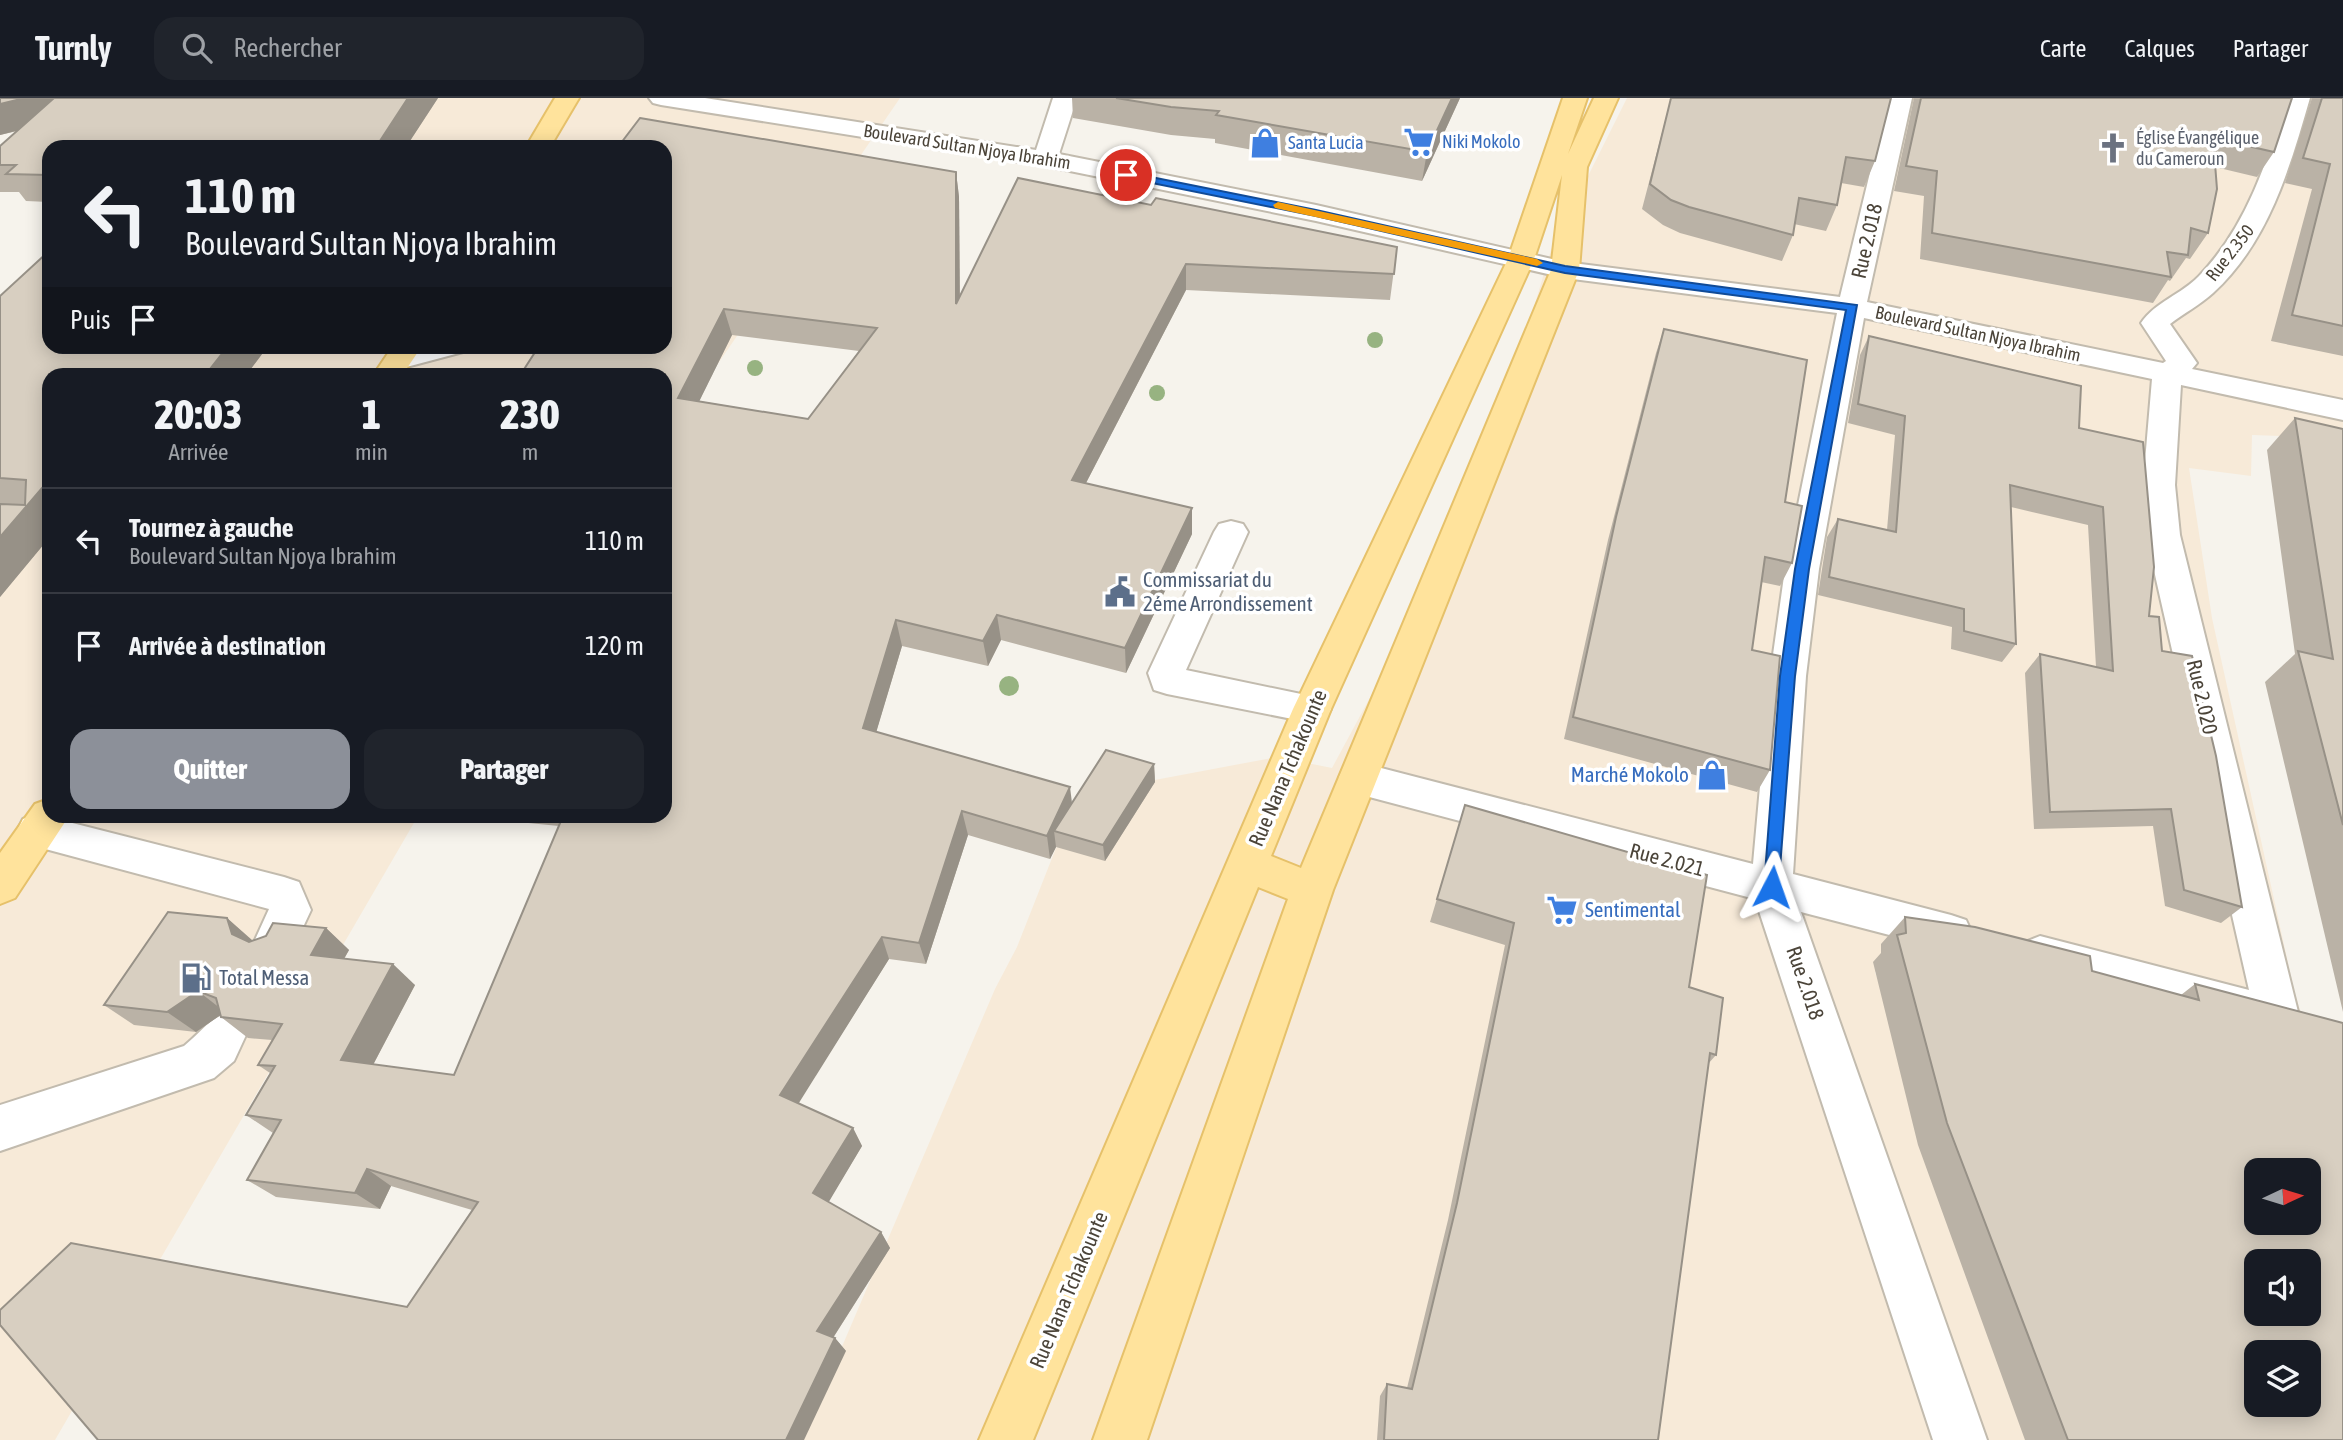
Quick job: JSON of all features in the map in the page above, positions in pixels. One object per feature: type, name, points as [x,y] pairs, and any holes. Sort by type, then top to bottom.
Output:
[{"type":"main road","points":[[542,140],[567,98]]},
{"type":"main road","name":"Rue Nana Tchakounte","points":[[1006,1440],[1312,709],[1521,259],[1575,98]]},
{"type":"main road","points":[[1120,1440],[1312,890],[1565,270],[1575,167],[1606,98]]},
{"type":"main road","points":[[0,886],[43,823]]},
{"type":"main road","points":[[1247,864],[1312,890]]},
{"type":"street","name":"Boulevard Sultan Njoya Ibrahim","points":[[662,98],[1045,159],[1316,213],[1565,270],[1853,307],[2343,410]]},
{"type":"street","points":[[1045,159],[1065,98]]},
{"type":"street","name":"Rue 2.018","points":[[1900,98],[1853,307],[1802,569],[1788,676],[1772,887],[1960,1440]]},
{"type":"street","name":"Rue 2.350","points":[[2167,374],[2182,363],[2155,323],[2207,284],[2255,224],[2279,163],[2298,98]]},
{"type":"street","points":[[398,360],[422,354]]},
{"type":"street","name":"Rue 2.020","points":[[2167,374],[2159,485],[2163,535],[2277,1016]]},
{"type":"street","points":[[1231,532],[1166,673],[1167,680],[1312,709]]},
{"type":"street","name":"Rue 2.021","points":[[1357,778],[2317,1027]]},
{"type":"street","points":[[43,823],[284,895],[290,910],[275,942]]},
{"type":"street","points":[[0,1128],[198,1063],[218,1046],[224,1035]]},
{"type":"shaded area","points":[[242,98],[900,98],[672,431],[672,368],[42,368],[42,823],[414,823],[55,1440],[0,1440],[0,399],[42,354],[672,354],[672,140],[208,140]]},
{"type":"shaded area","name":"Marché Mokolo","points":[[1627,98],[2343,98],[2343,438],[2252,435],[2251,476],[2189,468],[2212,618],[2294,990],[2313,1054],[1875,972],[2039,1440],[802,1440],[995,989],[1017,947],[1056,848],[1144,782],[1277,757],[1332,768],[1476,501],[1551,250]]},
{"type":"building","points":[[0,98],[25,98],[0,104]]},
{"type":"building","points":[[54,98],[408,98],[381,140],[42,140],[42,175],[6,174],[16,165],[0,165],[0,146]]},
{"type":"building","points":[[1116,98],[1452,98],[1427,152],[1216,115],[1219,111]]},
{"type":"building","points":[[1671,98],[1891,98],[1875,161],[1846,157],[1837,205],[1799,198],[1793,235],[1689,207],[1671,200],[1650,184]]},
{"type":"building","points":[[1921,98],[2292,98],[2274,152],[2213,138],[2217,189],[2208,233],[2191,228],[2188,255],[2167,252],[2171,277],[1932,233],[1937,171],[1906,166]]},
{"type":"building","points":[[2322,98],[2343,98],[2343,326],[2292,315],[2330,164],[2303,158]]},
{"type":"building","points":[[640,118],[956,172],[956,304],[1018,178],[1151,205],[1156,198],[1397,247],[1394,274],[1186,264],[1072,480],[1192,508],[1125,648],[997,615],[983,641],[896,620],[863,728],[1070,787],[1047,836],[962,811],[919,943],[882,937],[780,1095],[853,1128],[813,1193],[881,1232],[817,1331],[835,1338],[786,1440],[98,1440],[0,1325],[0,1310],[71,1243],[407,1307],[478,1202],[367,1169],[355,1193],[247,1180],[281,1120],[246,1115],[275,1066],[258,1065],[282,1024],[221,1017],[216,998],[198,991],[167,1012],[104,1005],[168,912],[227,918],[232,934],[249,942],[266,936],[273,923],[326,928],[311,955],[393,964],[341,1060],[454,1075],[560,823],[672,823],[672,368],[525,368],[534,354],[672,354],[672,140],[623,140]],"holes":[[[724,309],[877,328],[808,419],[678,398]]]},
{"type":"building","points":[[42,257],[42,354],[222,354],[211,368],[42,368],[42,488],[0,537],[0,504],[25,505],[26,480],[0,478],[0,296]]},
{"type":"building","points":[[1664,329],[1807,360],[1785,502],[1802,506],[1792,563],[1765,557],[1752,650],[1780,656],[1770,770],[1573,717],[1616,517]]},
{"type":"building","points":[[1869,336],[2081,386],[2079,428],[2143,442],[2154,567],[2149,616],[2159,617],[2162,651],[2192,656],[2216,756],[2242,907],[2184,890],[2171,809],[2050,812],[2040,654],[2113,671],[2103,507],[2010,485],[2016,644],[1964,631],[1964,609],[1829,577],[1838,519],[1896,532],[1905,416],[1858,404]]},
{"type":"building","points":[[2295,418],[2343,429],[2343,825],[2298,651],[2333,659]]},
{"type":"building","points":[[1106,750],[1154,764],[1103,845],[1054,831]]},
{"type":"building","points":[[1465,805],[1707,875],[1689,987],[1723,998],[1716,1055],[1710,1053],[1658,1440],[1384,1440],[1387,1384],[1412,1389],[1457,1203],[1514,923],[1437,899]]},
{"type":"building","points":[[1905,917],[1975,927],[2090,956],[2092,971],[2199,1000],[2195,984],[2343,1023],[2343,1440],[2068,1440],[1947,1123],[1897,935],[1906,933]]},
{"type":"slow traffic","points":[[1278,205],[1537,263]]},
{"type":"place","name":"Niki Mokolo","points":[[1419,142]]},
{"type":"place","name":"Santa Lucia","points":[[1265,143]]},
{"type":"place","name":"Église Évangélique du Cameroun","points":[[2113,148]]},
{"type":"place","name":"Commissariat du 2éme Arrondissement","points":[[1120,592]]},
{"type":"place","name":"Marché Mokolo","points":[[1712,775]]},
{"type":"place","name":"Sentimental","points":[[1562,910]]},
{"type":"place","name":"Total Messa","points":[[196,978]]},
{"type":"route","points":[[1126,175],[1316,213],[1565,270],[1853,307],[1802,569],[1788,676],[1772,887]]}]
